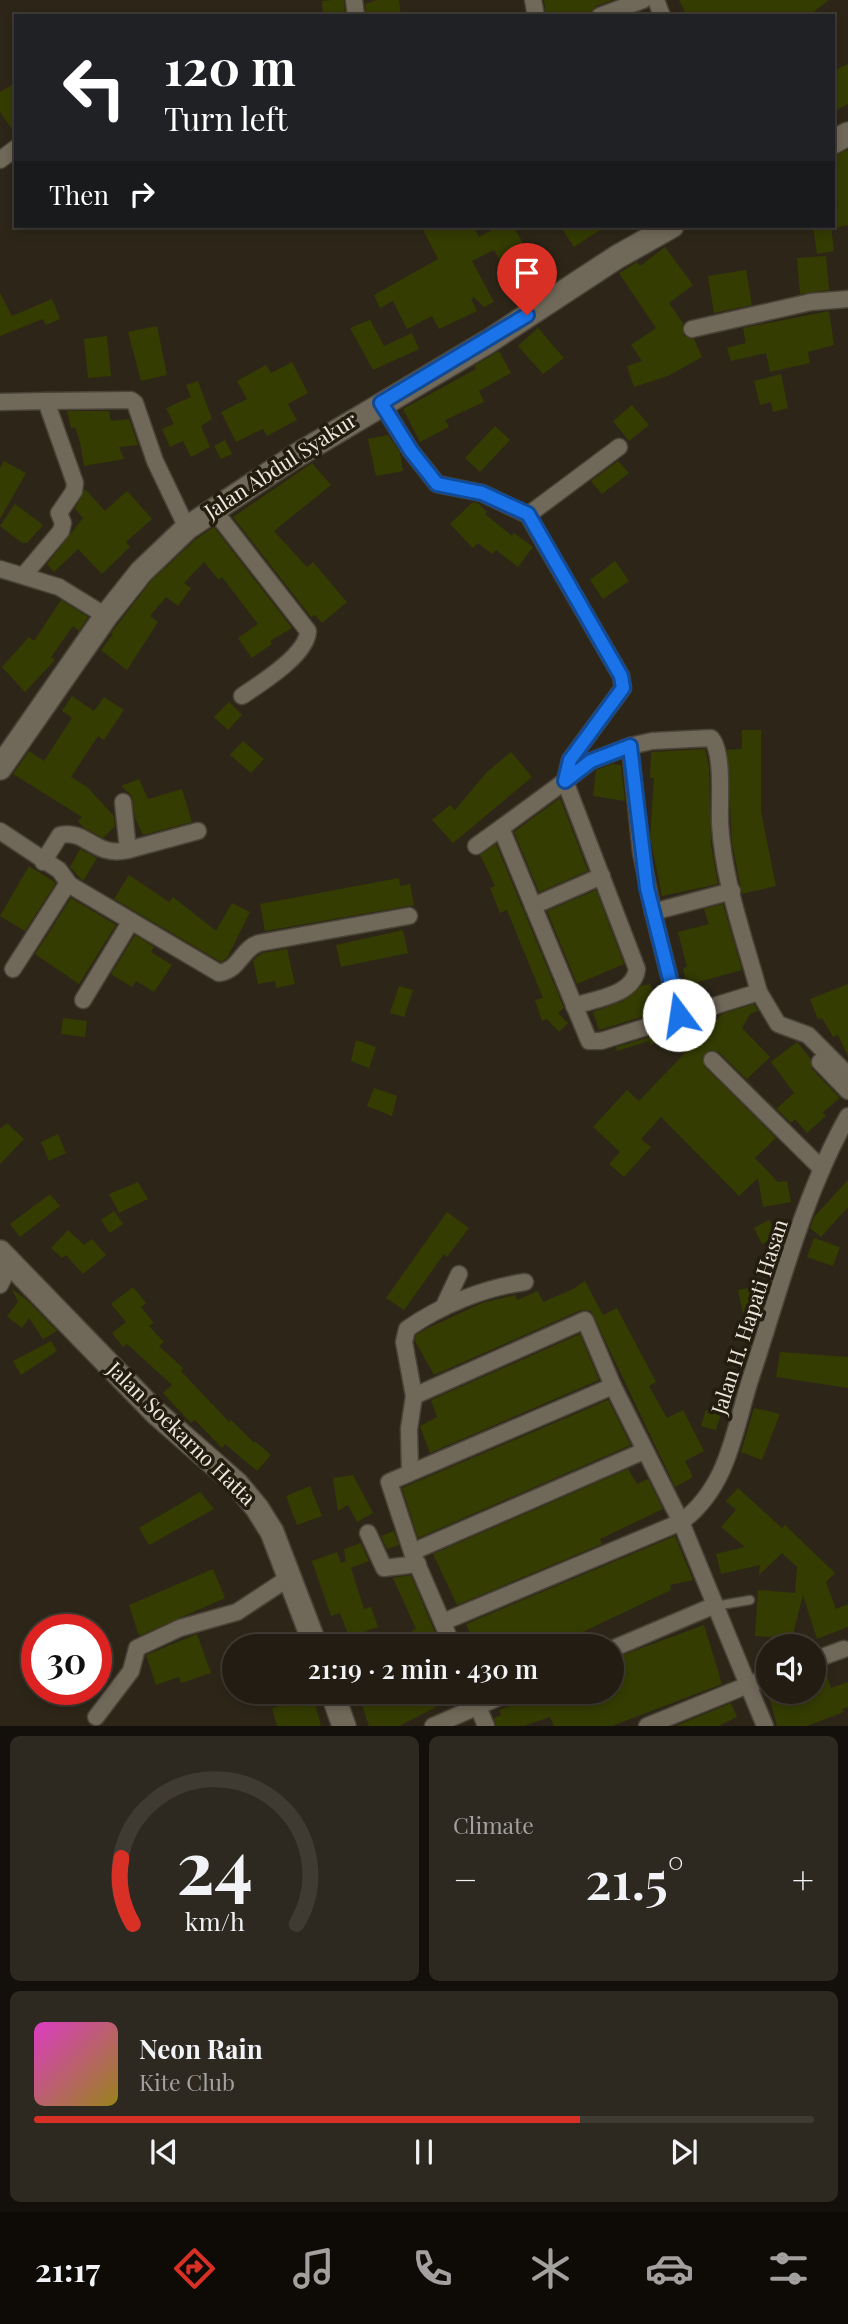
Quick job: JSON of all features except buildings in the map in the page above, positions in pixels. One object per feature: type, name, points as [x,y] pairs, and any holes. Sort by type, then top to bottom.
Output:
[{"type":"street","points":[[605,14],[642,0]]},
{"type":"street","name":"Jalan Abdul Syakur","points":[[0,768],[106,616],[141,572],[187,528],[381,403],[489,341],[607,263],[668,228]]},
{"type":"street","points":[[692,328],[811,302],[848,299]]},
{"type":"street","points":[[0,402],[89,398],[135,403],[160,472],[187,528]]},
{"type":"street","points":[[24,575],[61,531],[63,523],[59,513],[75,487],[46,401]]},
{"type":"street","points":[[381,403],[411,451],[437,484],[482,493],[528,514],[623,681],[623,688],[570,760],[565,781],[635,959],[636,978],[628,988],[574,1006]]},
{"type":"street","points":[[528,514],[619,447]]},
{"type":"street","points":[[213,509],[308,631],[307,639],[282,667],[242,696]]},
{"type":"street","points":[[0,569],[59,587],[106,616]]},
{"type":"street","points":[[476,846],[591,761],[630,746],[701,737],[714,741],[718,752],[720,826],[732,891],[759,992],[778,1024],[808,1035],[848,1075]]},
{"type":"street","points":[[630,746],[641,852],[679,1015]]},
{"type":"street","points":[[122,802],[128,850]]},
{"type":"street","points":[[501,828],[586,1037],[592,1042],[759,992]]},
{"type":"street","points":[[0,831],[43,862],[59,870],[68,883],[219,973],[232,969],[249,948],[259,943],[409,916]]},
{"type":"street","points":[[43,862],[60,835],[80,837],[104,851],[128,850],[198,831]]},
{"type":"street","points":[[533,906],[603,876]]},
{"type":"street","points":[[13,969],[68,883]]},
{"type":"street","points":[[653,912],[732,891]]},
{"type":"street","points":[[83,1000],[131,921]]},
{"type":"street","points":[[790,1029],[848,1091]]},
{"type":"street","points":[[712,1060],[822,1169]]},
{"type":"street","name":"Jalan H. Hapati Hasan","points":[[681,1522],[701,1507],[728,1457],[749,1383],[822,1169],[843,1137],[848,1116]]},
{"type":"street","points":[[0,1285],[5,1257]]},
{"type":"street","name":"Jalan Soekarno Hatta","points":[[5,1257],[156,1413],[237,1484],[272,1532],[311,1634]]},
{"type":"street","points":[[443,1308],[459,1274]]},
{"type":"street","points":[[410,1472],[409,1429],[414,1396],[405,1335],[412,1325],[443,1308],[494,1287],[525,1282]]},
{"type":"street","points":[[414,1396],[585,1320],[613,1386],[701,1567],[713,1606],[765,1726]]},
{"type":"street","points":[[448,1634],[415,1558],[388,1485],[390,1481],[613,1386]]},
{"type":"street","points":[[368,1533],[384,1568],[415,1558],[644,1451]]},
{"type":"street","points":[[443,1622],[681,1522]]},
{"type":"street","points":[[96,1717],[131,1671],[137,1648],[180,1628],[237,1612],[290,1577]]},
{"type":"street","points":[[624,1644],[713,1606]]},
{"type":"street","points":[[826,1656],[844,1649]]},
{"type":"street","points":[[647,1726],[756,1682]]},
{"type":"street","points":[[336,1704],[344,1726]]},
{"type":"street","points":[[433,1726],[467,1704]]},
{"type":"street","points":[[477,1704],[486,1726]]},
{"type":"lane","points":[[713,1606],[750,1600]]},
{"type":"route","points":[[527,315],[489,341],[381,403],[411,451],[437,484],[482,493],[528,514],[621,676],[623,688],[570,760],[565,781],[591,761],[630,746],[647,888],[679,1015]]}]
